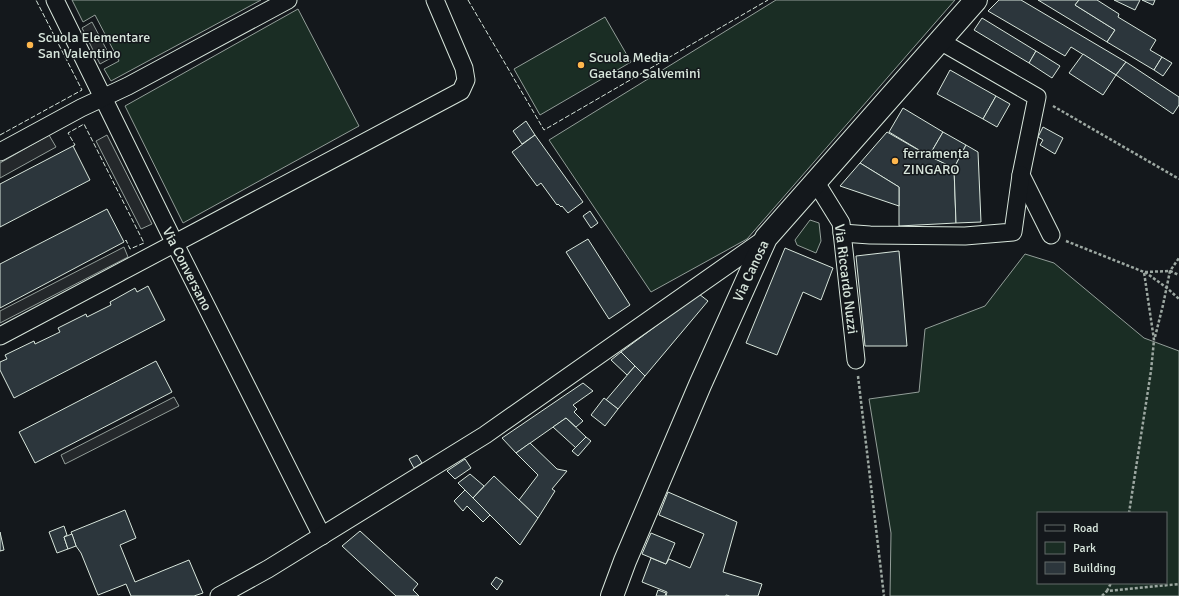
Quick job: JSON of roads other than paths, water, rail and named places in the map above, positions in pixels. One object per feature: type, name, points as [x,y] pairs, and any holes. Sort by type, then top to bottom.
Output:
[{"type":"main road","name":"Via Canosa","points":[[612,596],[700,385],[766,238],[976,0]]},
{"type":"street","name":"Via Conversano","points":[[55,0],[175,244],[322,536]]},
{"type":"street","points":[[0,152],[81,108],[128,86],[288,0]]},
{"type":"street","points":[[0,336],[460,91],[466,80],[464,68],[435,0]]},
{"type":"street","points":[[842,233],[870,235],[965,236],[1013,232],[1020,176],[1037,97],[940,41]]},
{"type":"street","points":[[1020,176],[1051,235]]},
{"type":"street","name":"Via Riccardo Nuzzi","points":[[815,181],[841,223],[856,360]]},
{"type":"street","points":[[219,596],[268,569],[485,435],[766,238]]},
{"type":"place","name":"Scuola Elementare San Valentino","points":[[30,45]]},
{"type":"place","name":"Scuola Media Gaetano Salvemini","points":[[581,65]]},
{"type":"place","name":"ferramenta ZINGARO","points":[[895,161]]}]
